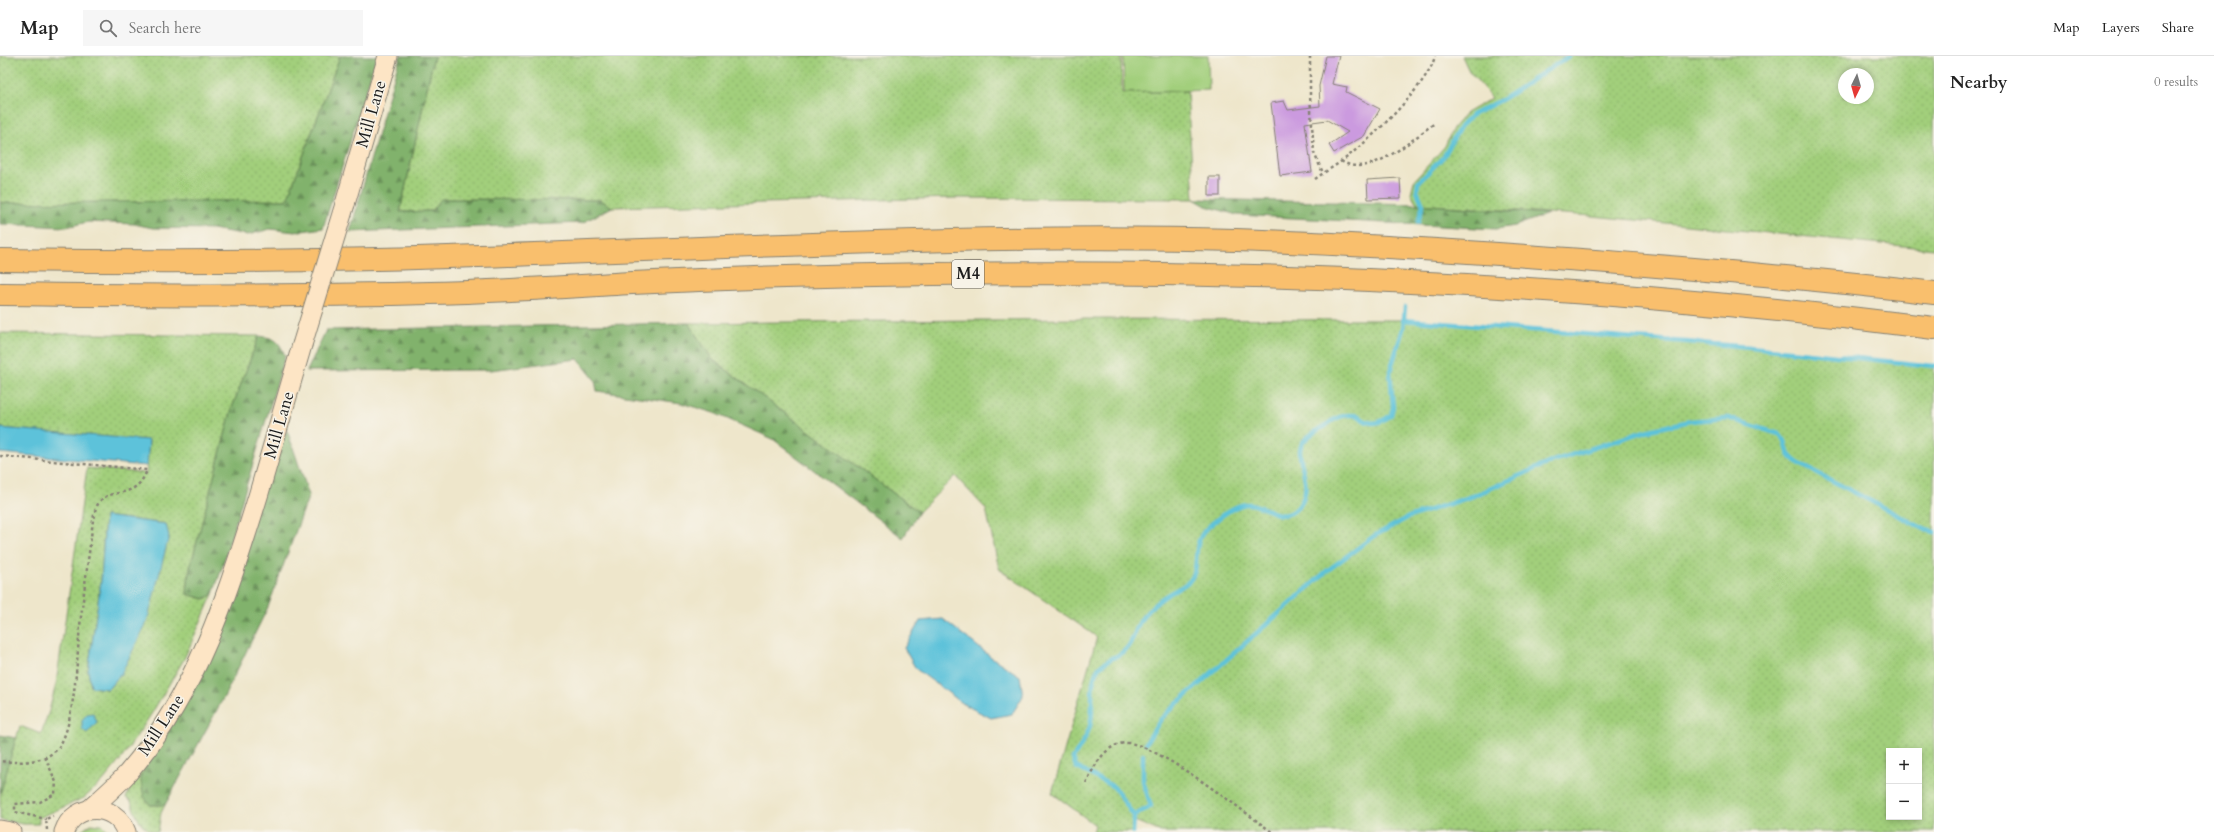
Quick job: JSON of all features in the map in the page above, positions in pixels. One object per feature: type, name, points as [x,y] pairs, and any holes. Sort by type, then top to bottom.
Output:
[{"type":"highway","name":"M4","points":[[0,260],[154,262],[370,259],[890,242],[1234,240],[1459,251],[1746,273],[1934,293]]},
{"type":"highway","name":"M4","points":[[0,294],[346,295],[471,292],[638,283],[932,274],[1231,275],[1603,295],[1768,309],[1934,328]]},
{"type":"street","name":"Mill Lane","points":[[48,825],[67,827],[78,814],[90,809],[126,775],[162,726],[183,692],[216,621],[246,534],[388,56]]},
{"type":"street","name":"Mill Lane","points":[[123,827],[120,796],[126,775]]},
{"type":"street","name":"Mill Lane","points":[[90,809],[107,811],[123,827]]},
{"type":"street","points":[[0,830],[11,832]]},
{"type":"path","points":[[1310,56],[1310,96],[1314,153],[1323,173]]},
{"type":"path","points":[[1315,179],[1353,153],[1379,128],[1420,85],[1434,56]]},
{"type":"path","points":[[1341,161],[1353,166],[1371,164],[1388,156],[1435,123]]},
{"type":"path","points":[[0,456],[147,470],[143,481],[133,490],[110,495],[98,503],[93,520],[72,700],[64,737],[57,749],[45,757],[13,762],[0,761]]},
{"type":"path","points":[[1086,783],[1099,759],[1110,750],[1124,743],[1135,744],[1176,764],[1272,832]]},
{"type":"path","points":[[45,757],[56,782],[55,794],[49,799],[30,804],[15,804],[15,812],[48,825]]},
{"type":"green space","points":[[0,56],[340,56],[287,200],[40,204],[0,203]]},
{"type":"green space","points":[[340,56],[377,56],[323,228],[295,232],[270,229],[248,235],[212,229],[153,228],[134,224],[88,222],[66,227],[0,224],[0,203],[287,200]]},
{"type":"green space","points":[[400,56],[434,56],[400,212],[432,211],[441,199],[601,200],[612,207],[582,223],[350,232]]},
{"type":"green space","points":[[434,56],[1121,56],[1122,93],[1187,91],[1194,199],[954,198],[612,207],[601,200],[442,199],[432,211],[400,212]]},
{"type":"green space","points":[[1123,56],[1208,56],[1209,90],[1124,93]]},
{"type":"green space","points":[[1462,56],[1934,56],[1934,249],[1593,216],[1417,204],[1411,193],[1414,181],[1445,146],[1453,128],[1466,113],[1492,98],[1469,71]]},
{"type":"green space","points":[[1194,199],[1417,204],[1548,214],[1515,226],[1496,229],[1237,215],[1206,206]]},
{"type":"green space","points":[[1082,319],[1403,320],[1751,347],[1934,367],[1934,832],[1161,832],[1135,821],[1133,832],[1093,832],[1095,825],[1052,793],[1097,637],[999,569],[986,509],[955,476],[919,512],[713,360],[688,323]]},
{"type":"green space","points":[[688,323],[713,360],[919,512],[903,538],[773,439],[714,413],[681,403],[597,391],[595,380],[578,359],[491,370],[307,371],[326,330]]},
{"type":"green space","points":[[0,333],[259,336],[232,408],[189,572],[187,594],[204,599],[213,594],[184,659],[152,713],[122,758],[102,782],[84,798],[39,818],[39,824],[23,824],[0,820],[0,792],[20,726],[41,734],[49,711],[56,684],[87,468],[146,473],[149,441],[0,428]],"holes":[[[105,516],[166,524],[121,674],[108,689],[91,687],[88,671],[101,581]]]},
{"type":"green space","points":[[259,336],[276,341],[281,346],[285,356],[222,568],[213,594],[204,599],[187,594],[189,572],[232,408]]},
{"type":"green space","points":[[287,430],[309,495],[268,607],[224,697],[165,805],[150,805],[144,797],[140,777],[166,734]]},
{"type":"green space","points":[[0,735],[16,738],[1,792],[0,792]]},
{"type":"green space","points":[[157,748],[150,805],[165,805],[161,813],[158,832],[152,831],[143,826],[137,817],[131,801],[126,798],[135,778]]},
{"type":"green space","points":[[91,824],[102,825],[110,832],[80,832]]},
{"type":"water","points":[[0,428],[149,440],[147,466],[0,453]]},
{"type":"water","points":[[105,516],[166,524],[169,536],[147,622],[121,674],[108,689],[91,687],[88,671],[101,581]]},
{"type":"water","points":[[943,619],[991,657],[1020,676],[1023,696],[1012,714],[991,718],[965,705],[916,669],[904,648],[920,621]]},
{"type":"water","points":[[93,713],[97,722],[87,733],[82,729],[82,720],[87,714]]},
{"type":"building","points":[[1326,56],[1339,56],[1332,84],[1347,87],[1346,92],[1380,109],[1364,136],[1334,153],[1329,145],[1348,132],[1327,120],[1305,123],[1312,172],[1280,176],[1271,103],[1284,101],[1288,110],[1320,106],[1319,86]]},
{"type":"building","points":[[1209,177],[1220,177],[1220,196],[1209,196]]},
{"type":"building","points":[[1400,178],[1401,198],[1368,199],[1367,180]]},
{"type":"waterway","points":[[1418,222],[1423,205],[1417,191],[1418,183],[1444,156],[1460,127],[1472,115],[1503,99],[1569,56]]},
{"type":"waterway","points":[[1133,832],[1134,816],[1114,787],[1076,767],[1073,758],[1089,730],[1092,712],[1093,682],[1098,669],[1104,663],[1122,653],[1128,647],[1142,618],[1152,607],[1161,599],[1191,579],[1194,574],[1199,541],[1207,528],[1216,520],[1237,506],[1248,504],[1261,507],[1274,513],[1286,515],[1298,507],[1303,499],[1305,491],[1300,452],[1301,446],[1308,437],[1315,431],[1341,416],[1359,416],[1367,422],[1375,423],[1391,415],[1393,407],[1390,371],[1403,329],[1405,307]]},
{"type":"waterway","points":[[1403,320],[1751,347],[1934,366]]},
{"type":"waterway","points":[[1146,743],[1161,719],[1173,707],[1328,570],[1374,536],[1409,517],[1473,496],[1553,461],[1645,431],[1690,421],[1728,418],[1779,434],[1785,440],[1790,455],[1798,463],[1926,530],[1934,532]]},
{"type":"waterway","points":[[1134,816],[1151,806],[1143,781],[1143,755]]}]
